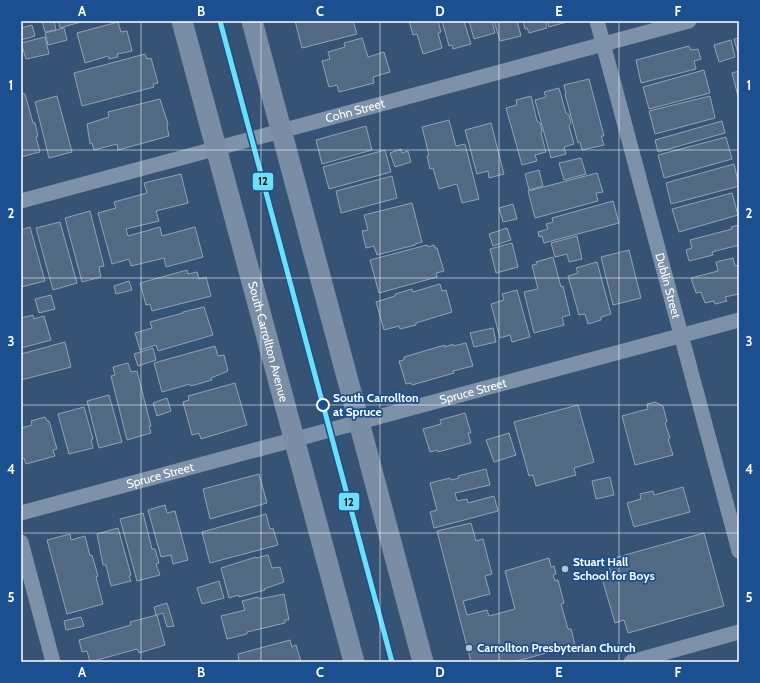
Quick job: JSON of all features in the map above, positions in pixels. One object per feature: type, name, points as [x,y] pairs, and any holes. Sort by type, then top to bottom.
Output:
[{"type":"main road","name":"South Carrollton Avenue","points":[[182,21],[354,662]]},
{"type":"main road","points":[[252,21],[423,662]]},
{"type":"street","name":"Dublin Street","points":[[597,21],[739,551]]},
{"type":"street","name":"Cohn Street","points":[[21,201],[690,21]]},
{"type":"street","name":"Spruce Street","points":[[21,513],[739,320]]},
{"type":"street","points":[[21,542],[53,662]]},
{"type":"street","points":[[631,662],[739,632]]},
{"type":"building","points":[[42,21],[54,21],[56,30],[45,32]]},
{"type":"building","points":[[58,21],[84,21],[60,28]]},
{"type":"building","points":[[295,21],[353,21],[357,34],[302,48]]},
{"type":"building","points":[[409,21],[438,21],[441,32],[438,33],[442,48],[423,54],[417,34],[413,35]]},
{"type":"building","points":[[442,21],[464,21],[471,44],[453,49],[452,45],[449,46]]},
{"type":"building","points":[[469,21],[492,21],[495,33],[474,39]]},
{"type":"building","points":[[494,21],[517,21],[521,36],[500,41]]},
{"type":"building","points":[[523,21],[545,21],[547,28],[529,33],[527,28],[525,29]]},
{"type":"building","points":[[547,21],[570,21],[549,27]]},
{"type":"building","points":[[118,22],[121,32],[127,31],[132,51],[117,54],[118,57],[109,59],[108,56],[85,63],[77,33]]},
{"type":"building","points":[[32,25],[35,36],[21,40],[21,28]]},
{"type":"building","points":[[64,28],[67,40],[48,45],[45,33]]},
{"type":"building","points":[[45,37],[49,54],[26,59],[21,43]]},
{"type":"building","points":[[362,38],[368,57],[384,52],[390,72],[373,77],[374,83],[339,92],[337,85],[329,87],[322,61],[330,59],[328,52],[345,47],[344,43]]},
{"type":"building","points":[[739,38],[739,57],[734,39]]},
{"type":"building","points":[[731,40],[735,57],[719,62],[714,45]]},
{"type":"building","points":[[689,46],[691,50],[698,49],[701,59],[694,61],[696,69],[641,83],[636,60]]},
{"type":"building","points":[[145,54],[147,59],[151,58],[158,83],[153,84],[154,87],[82,106],[74,73]]},
{"type":"building","points":[[704,70],[710,93],[649,109],[643,87]]},
{"type":"building","points":[[739,71],[739,100],[732,73]]},
{"type":"building","points":[[589,79],[604,136],[601,136],[604,145],[582,150],[580,142],[578,143],[564,85]]},
{"type":"building","points":[[21,87],[23,94],[25,94],[33,123],[35,123],[38,136],[36,137],[40,152],[21,157]]},
{"type":"building","points":[[559,88],[566,113],[569,115],[571,123],[569,126],[574,144],[564,147],[566,154],[551,158],[535,100],[546,97],[544,92]]},
{"type":"building","points":[[57,96],[72,152],[49,158],[35,102]]},
{"type":"building","points":[[531,96],[537,121],[540,123],[546,152],[535,155],[537,161],[522,165],[506,108],[517,105],[516,100]]},
{"type":"building","points":[[710,96],[715,118],[655,134],[649,111]]},
{"type":"building","points":[[160,99],[168,124],[169,136],[118,150],[117,144],[94,150],[92,143],[90,144],[87,124],[109,117],[108,112]]},
{"type":"building","points":[[449,120],[456,146],[465,144],[479,199],[462,203],[457,184],[439,189],[433,168],[430,169],[427,156],[429,155],[422,127]]},
{"type":"building","points":[[722,121],[725,133],[658,152],[655,140]]},
{"type":"building","points":[[491,123],[504,174],[489,178],[488,171],[477,174],[465,130]]},
{"type":"building","points":[[366,126],[372,150],[322,164],[316,140]]},
{"type":"building","points":[[726,137],[732,159],[664,178],[658,155]]},
{"type":"building","points":[[401,149],[402,153],[408,151],[411,162],[395,167],[390,153]]},
{"type":"building","points":[[385,150],[391,172],[329,189],[323,167]]},
{"type":"building","points":[[581,158],[586,174],[564,180],[559,163]]},
{"type":"building","points":[[734,164],[739,186],[671,204],[666,183]]},
{"type":"building","points":[[539,170],[543,186],[529,190],[525,174]]},
{"type":"building","points":[[597,173],[603,192],[596,193],[598,201],[535,218],[528,191]]},
{"type":"building","points":[[181,174],[188,203],[156,211],[159,221],[126,229],[128,236],[160,227],[162,236],[195,227],[203,257],[166,267],[164,258],[131,266],[129,259],[112,264],[98,213],[116,208],[114,202],[147,193],[144,183]]},
{"type":"building","points":[[392,176],[397,198],[341,213],[336,191]]},
{"type":"building","points":[[732,193],[738,215],[679,232],[672,209]]},
{"type":"building","points":[[613,201],[619,223],[544,243],[542,236],[539,237],[538,232],[548,229],[546,224],[553,222],[552,218]]},
{"type":"building","points":[[412,203],[422,242],[377,255],[374,246],[366,248],[362,231],[368,230],[364,215]]},
{"type":"building","points":[[513,204],[517,219],[503,222],[499,208]]},
{"type":"building","points":[[90,211],[104,266],[99,267],[101,277],[82,282],[65,218]]},
{"type":"building","points":[[60,222],[77,283],[53,290],[36,228]]},
{"type":"building","points":[[739,225],[739,245],[712,252],[713,255],[689,261],[686,250],[692,248],[690,240],[732,229],[731,227]]},
{"type":"building","points":[[30,227],[45,281],[21,287],[21,230]]},
{"type":"building","points":[[507,228],[511,240],[493,246],[489,234]]},
{"type":"building","points":[[577,236],[582,259],[569,262],[567,254],[555,257],[551,243]]},
{"type":"building","points":[[512,243],[518,267],[496,273],[490,249]]},
{"type":"building","points":[[427,245],[428,247],[434,245],[435,248],[437,248],[444,271],[436,273],[437,277],[379,293],[370,260]]},
{"type":"building","points":[[629,250],[641,298],[613,305],[601,257]]},
{"type":"building","points":[[553,257],[561,287],[563,286],[570,315],[562,317],[564,325],[534,333],[524,292],[538,289],[532,265],[537,264],[536,262]]},
{"type":"building","points":[[733,258],[735,266],[739,265],[739,294],[725,297],[727,301],[715,304],[714,301],[705,303],[701,292],[696,293],[691,278],[718,271],[716,262]]},
{"type":"building","points":[[597,262],[611,314],[601,317],[601,320],[588,324],[585,314],[579,315],[568,276],[578,273],[576,268]]},
{"type":"building","points":[[187,270],[188,274],[197,272],[199,279],[206,277],[211,296],[152,311],[150,304],[146,305],[140,283]]},
{"type":"building","points":[[129,281],[132,290],[116,294],[114,286]]},
{"type":"building","points":[[440,284],[442,291],[446,290],[452,312],[416,323],[416,325],[400,329],[399,326],[384,330],[376,302],[412,289],[413,292]]},
{"type":"building","points":[[517,290],[530,337],[512,342],[510,335],[500,338],[491,304],[504,300],[502,294]]},
{"type":"building","points":[[51,295],[55,309],[39,313],[35,299]]},
{"type":"building","points":[[204,307],[213,335],[158,351],[156,345],[140,350],[135,333],[152,328],[150,322]]},
{"type":"building","points":[[33,315],[34,319],[44,316],[51,340],[21,348],[21,318]]},
{"type":"building","points":[[493,328],[496,342],[474,347],[470,333]]},
{"type":"building","points":[[65,342],[71,367],[21,380],[21,354]]},
{"type":"building","points":[[466,343],[473,366],[412,385],[411,383],[406,384],[399,361],[404,360],[404,357],[445,345],[445,347],[453,344],[453,346]]},
{"type":"building","points":[[215,346],[218,356],[224,355],[228,371],[211,378],[212,380],[191,386],[190,384],[162,392],[154,363]]},
{"type":"building","points":[[153,348],[156,360],[138,366],[134,354]]},
{"type":"building","points":[[128,363],[131,372],[137,371],[151,426],[149,426],[151,433],[127,440],[111,376],[115,375],[113,367]]},
{"type":"building","points":[[235,383],[247,425],[201,439],[199,433],[192,435],[183,402],[189,400],[188,396]]},
{"type":"building","points":[[109,395],[122,442],[99,448],[87,401]]},
{"type":"building","points":[[167,398],[171,411],[157,416],[153,403]]},
{"type":"building","points":[[655,402],[663,406],[667,422],[665,423],[670,438],[668,439],[673,455],[635,465],[622,416],[648,409],[647,404]]},
{"type":"building","points":[[578,405],[594,462],[574,468],[576,475],[536,486],[533,475],[529,476],[514,422]]},
{"type":"building","points":[[84,407],[93,439],[91,440],[93,448],[69,454],[58,414]]},
{"type":"building","points":[[465,413],[471,433],[468,433],[471,443],[438,452],[437,450],[430,452],[423,429],[441,424],[440,420]]},
{"type":"building","points":[[45,417],[47,421],[49,421],[57,449],[53,450],[55,456],[26,464],[24,458],[21,459],[21,428],[32,425],[31,421]]},
{"type":"building","points":[[509,433],[516,455],[494,462],[486,440]]},
{"type":"building","points":[[486,469],[490,485],[455,493],[457,501],[467,499],[468,503],[494,496],[498,511],[434,528],[430,512],[437,510],[430,483],[450,478],[451,480],[459,478],[458,476]]},
{"type":"building","points":[[259,474],[267,503],[210,519],[203,489]]},
{"type":"building","points":[[610,477],[614,495],[596,499],[592,481]]},
{"type":"building","points":[[683,487],[690,512],[634,527],[627,503],[641,499],[640,494],[653,491],[654,495]]},
{"type":"building","points":[[165,505],[167,513],[175,511],[188,560],[173,564],[171,555],[161,557],[148,510]]},
{"type":"building","points":[[143,513],[152,549],[155,549],[159,563],[156,564],[160,575],[137,581],[120,519]]},
{"type":"building","points":[[266,514],[270,529],[273,528],[278,545],[210,563],[202,532]]},
{"type":"building","points":[[471,523],[476,541],[483,539],[492,574],[485,576],[490,594],[463,601],[467,615],[487,610],[489,616],[515,609],[505,571],[549,558],[551,567],[554,566],[556,574],[553,575],[555,581],[558,580],[564,603],[561,604],[568,629],[571,629],[575,645],[514,662],[471,662],[437,531]]},
{"type":"building","points":[[118,528],[131,575],[129,576],[131,581],[111,586],[106,565],[103,565],[97,534]]},
{"type":"building","points":[[704,533],[724,606],[628,633],[624,620],[615,623],[601,575],[611,573],[607,560]]},
{"type":"building","points":[[70,534],[71,540],[85,536],[90,556],[92,555],[98,576],[96,577],[103,604],[67,614],[47,540]]},
{"type":"building","points":[[268,555],[272,568],[280,567],[284,582],[264,589],[265,590],[229,598],[221,568],[256,557]]},
{"type":"building","points":[[219,581],[224,598],[202,604],[197,588]]},
{"type":"building","points":[[284,594],[289,620],[285,620],[285,623],[247,632],[247,634],[227,639],[221,616],[245,610],[242,601],[258,597],[259,599]]},
{"type":"building","points":[[167,603],[174,626],[167,627],[163,613],[156,615],[154,607]]},
{"type":"building","points":[[157,615],[165,645],[139,653],[137,649],[90,662],[87,651],[82,652],[79,640],[131,625],[130,622]]},
{"type":"building","points":[[81,617],[84,626],[66,630],[64,621]]},
{"type":"building","points":[[290,640],[292,647],[296,645],[301,662],[239,662],[238,654]]},
{"type":"transit line","name":"12","points":[[220,21],[392,662]]},
{"type":"place","name":"South Carrollton at Spruce","points":[[323,405]]},
{"type":"place","name":"Stuart Hall School for Boys","points":[[565,569]]},
{"type":"place","name":"Carrollton Presbyterian Church","points":[[469,648]]}]
